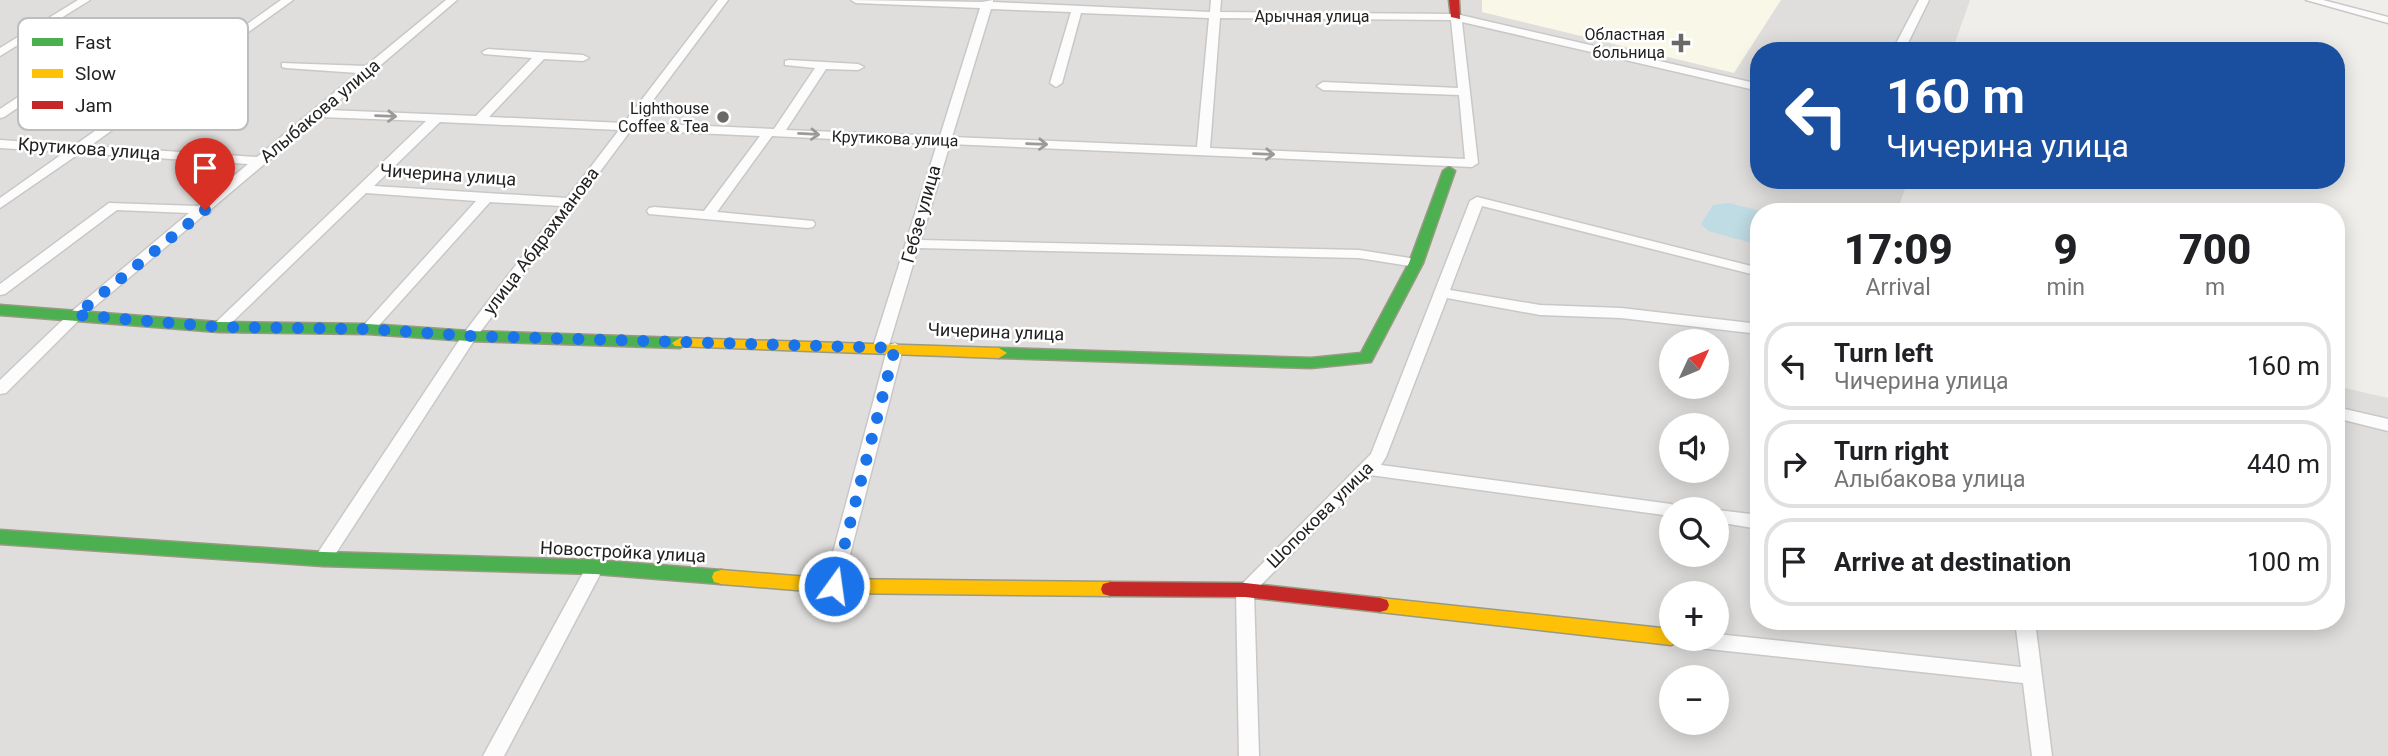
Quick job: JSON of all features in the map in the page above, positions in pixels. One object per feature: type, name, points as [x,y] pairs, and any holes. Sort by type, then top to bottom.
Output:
[{"type":"street","points":[[56,18],[85,0]]},
{"type":"street","points":[[248,28],[288,0]]},
{"type":"street","name":"Алыбакова улица","points":[[0,389],[76,315],[205,210],[452,0]]},
{"type":"street","name":"улица Абдрахманова","points":[[323,559],[469,336],[723,0]]},
{"type":"street","name":"Арычная улица","points":[[856,0],[987,3],[1216,15],[1456,17],[1750,86]]},
{"type":"street","points":[[1203,151],[1216,0]]},
{"type":"street","points":[[1323,86],[1464,92],[1454,0]]},
{"type":"street","points":[[1903,42],[1924,0]]},
{"type":"street","points":[[2311,0],[2388,20]]},
{"type":"street","name":"Гебзе улица","points":[[834,586],[912,244],[942,140],[987,3]]},
{"type":"street","points":[[1056,83],[1077,9]]},
{"type":"street","points":[[0,53],[18,42]]},
{"type":"street","points":[[488,52],[583,58]]},
{"type":"street","points":[[479,120],[541,56]]},
{"type":"street","points":[[789,63],[858,67]]},
{"type":"street","points":[[286,65],[369,70]]},
{"type":"street","points":[[707,216],[822,66]]},
{"type":"street","name":"Крутикова улица","points":[[318,113],[1472,163],[1464,92]]},
{"type":"street","points":[[0,114],[18,102]]},
{"type":"street","points":[[219,327],[438,118]]},
{"type":"street","points":[[0,204],[104,130]]},
{"type":"street","name":"Крутикова улица","points":[[0,144],[262,161]]},
{"type":"street","name":"Чичерина улица","points":[[0,310],[219,327],[368,329],[469,336],[1311,363],[1366,358],[1416,263],[1449,171]]},
{"type":"street","name":"Чичерина улица","points":[[365,189],[571,202]]},
{"type":"street","points":[[368,329],[486,198]]},
{"type":"street","name":"Шопокова улица","points":[[1245,590],[1378,457],[1477,201],[1750,270]]},
{"type":"street","points":[[0,291],[114,206],[205,210]]},
{"type":"street","points":[[654,211],[808,224]]},
{"type":"street","points":[[912,244],[1340,253],[1416,263]]},
{"type":"street","points":[[1442,293],[1540,310],[1621,313],[1750,328]]},
{"type":"street","points":[[2345,414],[2388,425]]},
{"type":"street","points":[[1368,469],[1659,508]]},
{"type":"street","points":[[1729,518],[1750,521]]},
{"type":"street","name":"Новостройка улица","points":[[0,537],[323,559],[595,567],[834,586],[1245,590],[1659,636]]},
{"type":"street","points":[[494,756],[595,567]]},
{"type":"street","points":[[1245,590],[1249,756]]},
{"type":"street","points":[[2026,630],[2042,756]]},
{"type":"street","points":[[1729,643],[2031,676]]},
{"type":"shaded area","points":[[0,0],[1970,0],[1955,42],[1750,42],[1750,189],[1905,189],[1900,203],[1750,203],[1750,630],[2345,630],[2345,388],[2388,398],[2388,756],[0,756]]},
{"type":"shaded area","name":"Областная больница","points":[[1482,0],[1781,0],[1754,42],[1750,42],[1750,48],[1734,73],[1482,12]]},
{"type":"water","points":[[1729,203],[1750,208],[1750,243],[1708,231],[1701,224],[1713,205]]},
{"type":"traffic: fast","points":[[999,353],[1311,363],[1366,358],[1416,263],[1449,171]]},
{"type":"traffic: fast","points":[[0,310],[219,327],[368,329],[469,336],[680,343]]},
{"type":"traffic: fast","points":[[0,537],[323,559],[595,567],[721,577]]},
{"type":"traffic: slow","points":[[680,343],[999,353]]},
{"type":"traffic: slow","points":[[721,577],[833,586],[1110,589]]},
{"type":"traffic: slow","points":[[1380,605],[1659,636]]},
{"type":"traffic: jam","points":[[1454,0],[1456,17]]},
{"type":"traffic: jam","points":[[1110,589],[1245,590],[1380,605]]},
{"type":"place","name":"Областная больница","points":[[1681,43]]},
{"type":"place","name":"Lighthouse Coffee & Tea","points":[[723,117]]},
{"type":"route","points":[[205,210],[76,315],[219,327],[368,329],[469,336],[895,348],[834,586]]}]
